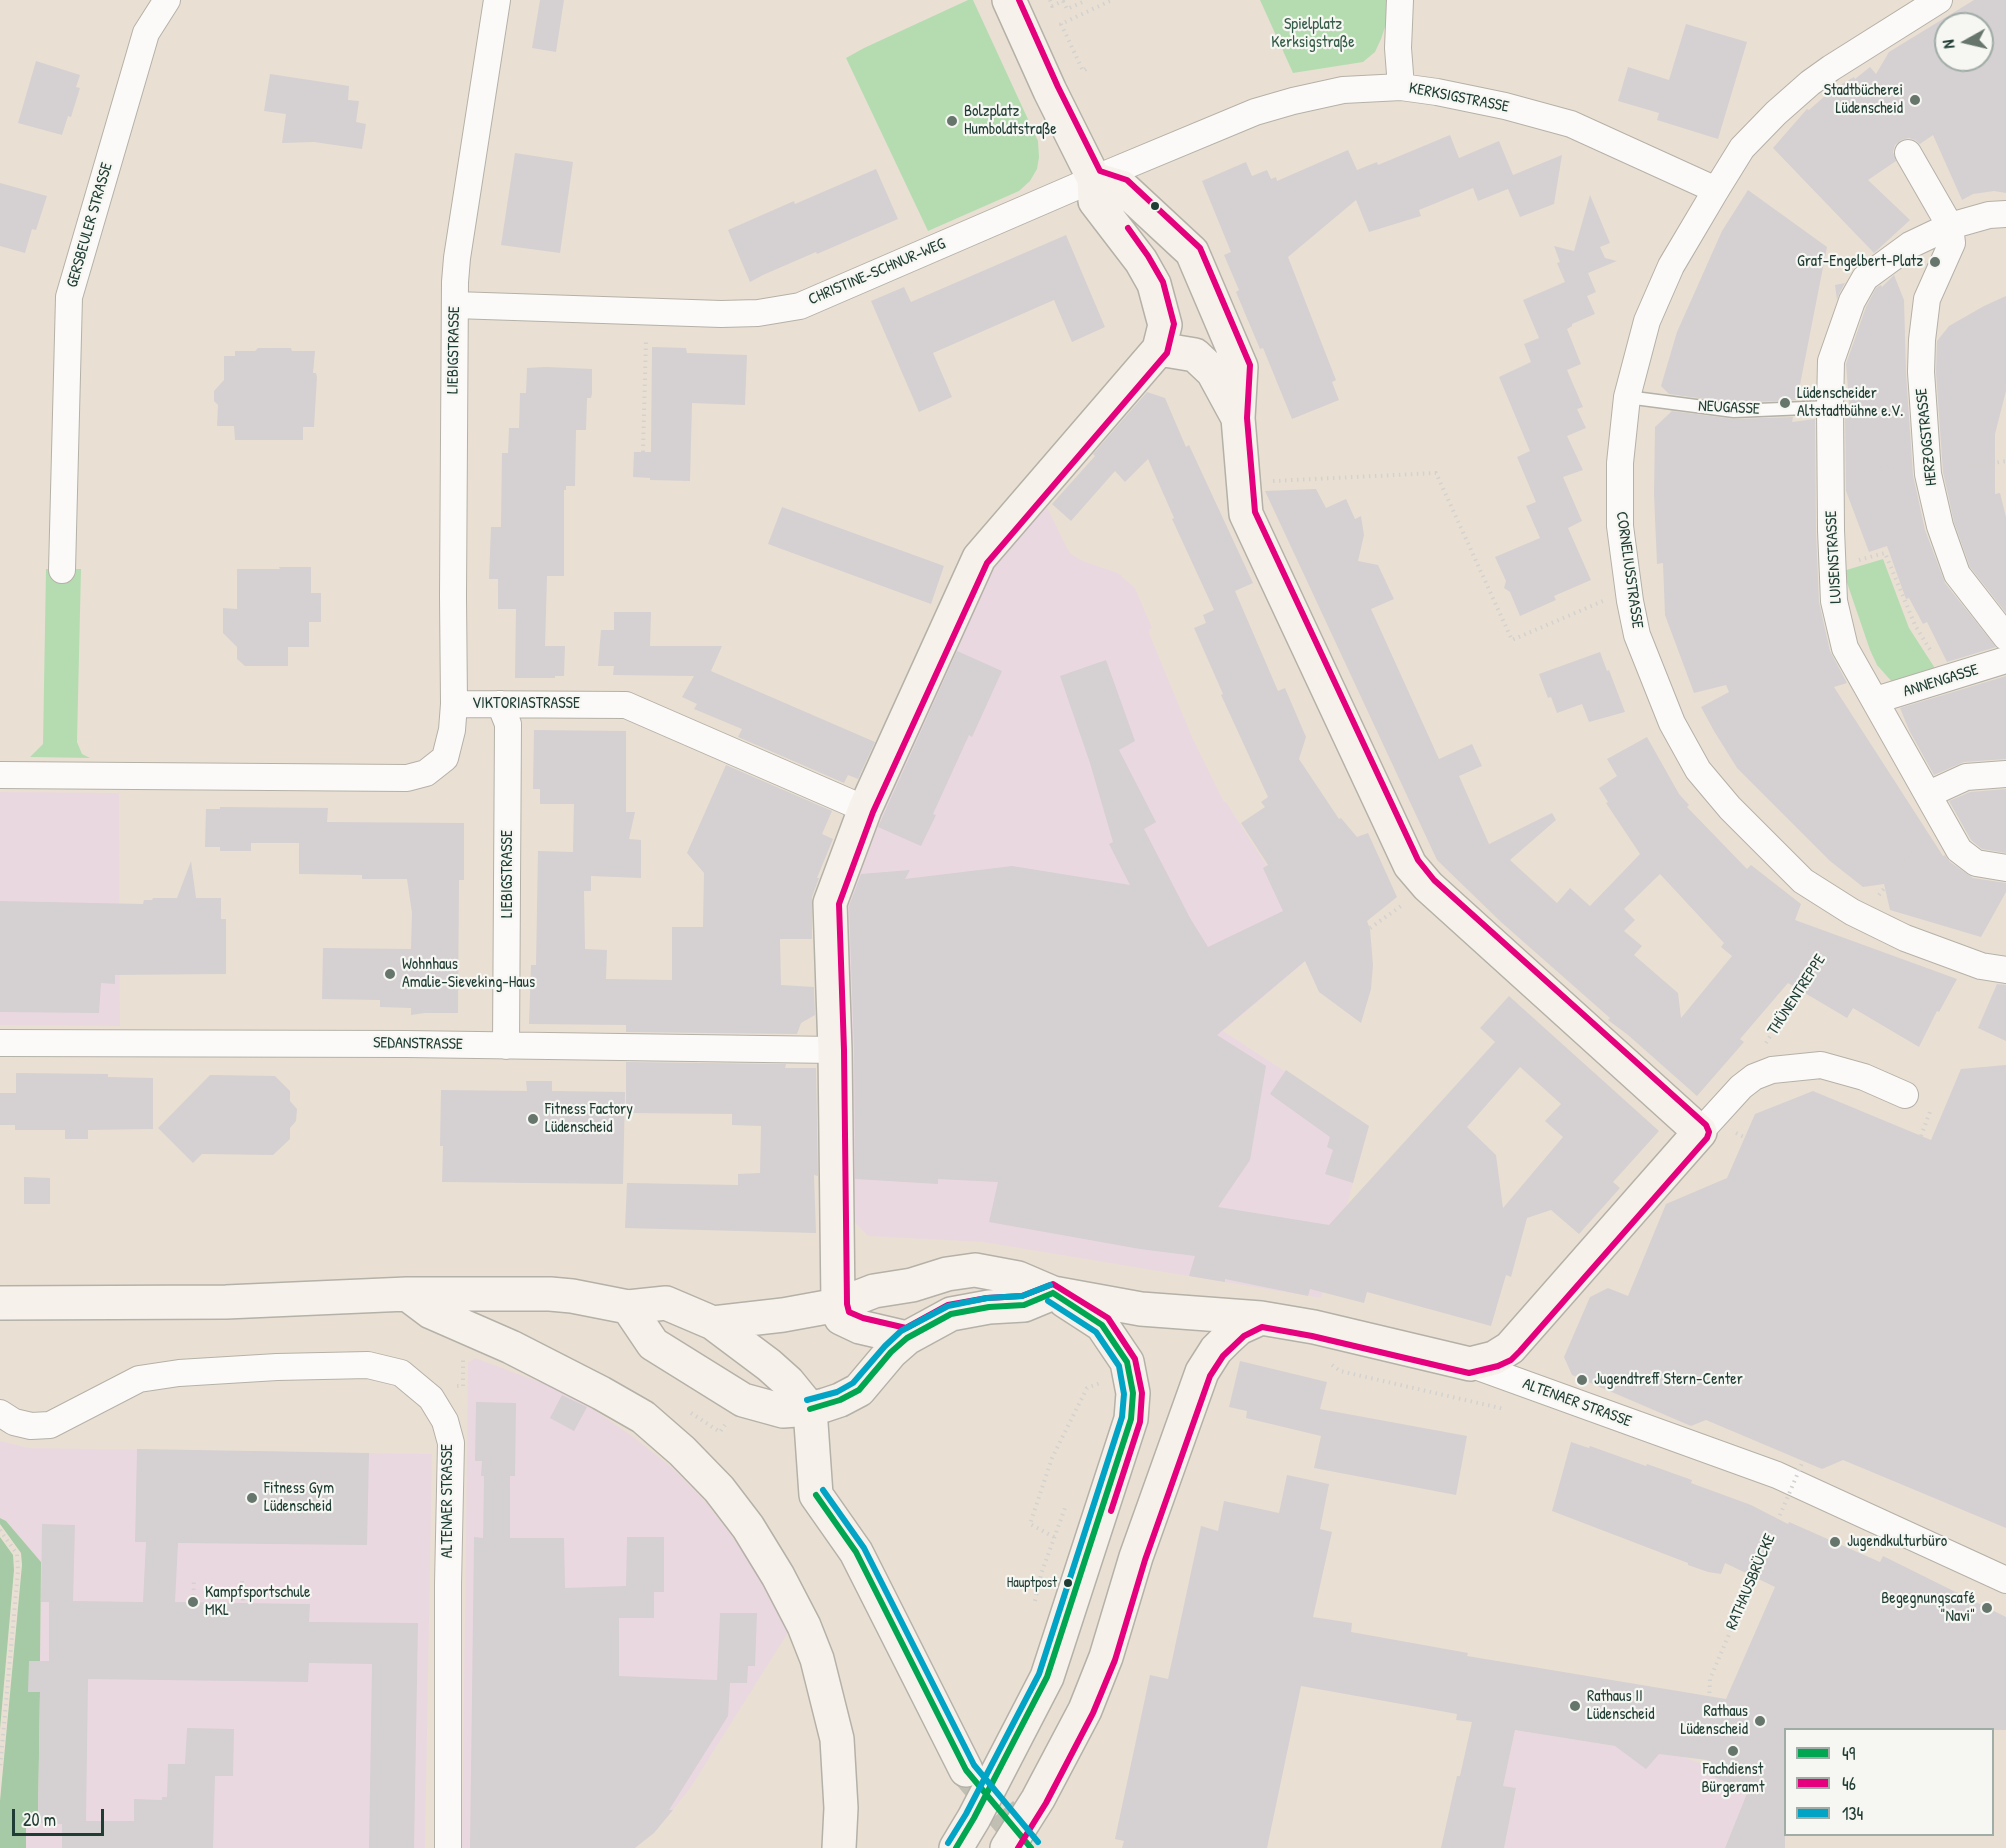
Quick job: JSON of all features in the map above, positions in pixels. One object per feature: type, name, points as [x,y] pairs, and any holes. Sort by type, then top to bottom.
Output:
[{"type":"main road","points":[[906,1338],[860,1328],[841,1318],[838,1305],[831,903],[865,809],[979,558],[1159,349],[1165,325],[1154,284],[1141,261],[1095,201],[1094,179],[1050,91],[1009,0]]},
{"type":"main road","points":[[1094,179],[1122,187],[1192,252],[1241,367],[1238,418],[1246,514],[1410,865],[1428,886],[1700,1132],[1510,1348],[1494,1358],[1470,1364]]},
{"type":"main road","points":[[1159,349],[1195,355],[1213,372],[1238,418]]},
{"type":"main road","name":"ALTENAER STRASSE","points":[[713,1323],[783,1315],[838,1305],[874,1291],[912,1285],[947,1274],[975,1270],[1018,1278],[1053,1293],[1155,1310],[1261,1318],[1314,1327],[1470,1364]]},
{"type":"main road","points":[[628,1307],[653,1344],[743,1400],[783,1411],[810,1409],[840,1400],[859,1390],[906,1338],[951,1314],[989,1307],[1024,1305],[1053,1293],[1102,1324],[1128,1362],[1133,1393],[1131,1419],[1047,1677],[956,1848]]},
{"type":"main road","points":[[407,1294],[431,1312],[521,1352],[643,1417],[682,1451],[719,1489],[748,1527],[778,1576],[804,1626],[820,1669],[837,1739],[841,1808],[839,1848]]},
{"type":"main road","name":"ALTENAER STRASSE","points":[[0,1303],[226,1302],[407,1294],[550,1294],[628,1307],[666,1303],[713,1323],[770,1365],[788,1382],[810,1409]]},
{"type":"main road","points":[[1155,1310],[1178,1320],[1189,1329],[1202,1356],[1202,1372]]},
{"type":"main road","points":[[1019,1841],[1085,1710],[1101,1671],[1136,1557],[1202,1372],[1216,1350],[1239,1328],[1261,1318]]},
{"type":"main road","points":[[810,1409],[816,1495],[856,1552],[966,1770]]},
{"type":"street","name":"GERSBEULER STRASSE","points":[[62,570],[69,297],[146,33],[166,0]]},
{"type":"street","name":"LIEBIGSTRASSE","points":[[454,704],[453,585],[457,258],[497,0]]},
{"type":"street","points":[[1400,0],[1398,48],[1401,87]]},
{"type":"street","name":"CORNELIUSSTRASSE","points":[[1939,0],[1810,83],[1776,113],[1742,148],[1716,190],[1671,266],[1647,321],[1627,397],[1620,463],[1620,526],[1630,601],[1642,646],[1672,723],[1698,770],[1730,808],[1803,881],[1853,921],[1981,966],[2006,970]]},
{"type":"street","name":"KERKSIGSTRASSE","points":[[1094,179],[1255,112],[1293,100],[1343,90],[1401,87],[1505,106],[1571,124],[1716,190]]},
{"type":"street","points":[[1908,153],[1950,226],[1989,215],[2006,214]]},
{"type":"street","name":"CHRISTINE-SCHNUR-WEG","points":[[455,305],[758,314],[800,306],[1094,179]]},
{"type":"street","name":"LUISENSTRASSE","points":[[1950,226],[1910,245],[1865,278],[1852,301],[1831,361],[1831,530],[1834,601],[1845,648],[1959,850],[1976,862],[2006,868]]},
{"type":"street","name":"HERZOGSTRASSE","points":[[1950,226],[1952,243],[1927,299],[1924,324],[1921,360],[1927,467],[1940,526],[1957,574],[2006,637]]},
{"type":"street","name":"ANNENGASSE","points":[[1876,700],[2006,660]]},
{"type":"street","name":"VIKTORIASTRASSE","points":[[0,775],[406,778],[426,773],[445,758],[452,730],[454,704],[626,705],[865,809]]},
{"type":"street","name":"LIEBIGSTRASSE","points":[[500,704],[508,724],[506,1046]]},
{"type":"street","points":[[1935,805],[1966,777],[2006,774]]},
{"type":"street","name":"SEDANSTRASSE","points":[[0,1043],[835,1050]]},
{"type":"street","points":[[1700,1132],[1741,1087],[1754,1077],[1772,1070],[1821,1065],[1864,1077],[1905,1095]]},
{"type":"street","name":"ALTENAER STRASSE","points":[[1470,1364],[1791,1472],[2006,1580]]},
{"type":"street","name":"ALTENAER STRASSE","points":[[0,1413],[14,1422],[31,1426],[50,1425],[139,1379],[179,1373],[277,1367],[368,1365],[401,1372],[431,1398],[445,1421],[451,1443],[448,1584],[448,1848]]},
{"type":"lane","name":"NEUGASSE","points":[[1627,397],[1734,411],[1830,407]]},
{"type":"path","points":[[1050,0],[1053,6],[1064,1],[1067,9],[1085,0],[1090,10]]},
{"type":"path","points":[[1086,69],[1083,71],[1061,24],[1112,0]]},
{"type":"path","points":[[643,452],[647,312]]},
{"type":"path","points":[[1832,474],[1851,476],[2006,461]]},
{"type":"path","points":[[1243,482],[1436,473],[1512,640],[1629,590]]},
{"type":"path","points":[[1885,553],[1915,625],[1948,679]]},
{"type":"path","name":"THÜNENTREPPE","points":[[1772,1070],[1766,1042],[1799,989],[1924,836]]},
{"type":"path","points":[[1370,928],[1428,886]]},
{"type":"path","points":[[431,1398],[444,1386],[463,1386],[464,1327]]},
{"type":"path","points":[[1327,1360],[1340,1371],[1512,1411]]},
{"type":"path","points":[[1054,1537],[1030,1524],[1052,1458],[1087,1388],[1102,1382]]},
{"type":"path","name":"RATHAUSBRÜCKE","points":[[1709,1705],[1710,1678],[1791,1472]]},
{"type":"path","points":[[1034,1609],[1041,1574],[1068,1503]]},
{"type":"path","points":[[0,1530],[17,1554],[18,1571],[0,1768]]},
{"type":"path","points":[[193,1602],[194,1579]]},
{"type":"path","points":[[242,1581],[243,1603]]},
{"type":"shaded area","points":[[1046,505],[1071,554],[1083,561],[1118,573],[1135,588],[1152,628],[1149,633],[1192,737],[1224,802],[1267,866],[1307,960],[1223,1031],[1369,1126],[1321,1298],[983,1242],[868,1236],[854,1222],[844,914],[854,874],[995,564]]},
{"type":"shaded area","points":[[0,792],[119,793],[120,1026],[0,1025]]},
{"type":"shaded area","points":[[475,1358],[553,1387],[588,1406],[670,1466],[704,1500],[734,1539],[764,1583],[789,1631],[691,1787],[655,1832],[634,1848],[462,1848],[468,1363]]},
{"type":"shaded area","points":[[0,1441],[29,1448],[432,1454],[425,1848],[26,1848],[25,1817],[38,1818],[40,1693],[28,1692],[29,1661],[40,1661],[41,1562],[6,1521],[0,1518]]},
{"type":"shaded area","points":[[1515,1730],[1683,1757],[1705,1765],[1702,1772],[1765,1798],[1742,1806],[1725,1848],[1504,1848],[1516,1789],[1503,1786]]},
{"type":"green space","name":"Bolzplatz Humboldtstraße","points":[[968,0],[973,0],[1038,141],[1037,169],[1030,181],[1019,191],[928,231],[846,58]]},
{"type":"green space","name":"Spielplatz Kerksigstraße","points":[[1260,0],[1387,0],[1386,24],[1375,52],[1363,62],[1293,73]]},
{"type":"green space","points":[[1883,559],[1909,628],[1940,676],[1893,683],[1877,665],[1843,571]]},
{"type":"green space","points":[[46,569],[81,569],[77,742],[82,754],[90,758],[30,757],[43,744]]},
{"type":"green space","points":[[0,1518],[6,1521],[41,1562],[40,1661],[29,1661],[29,1692],[40,1692],[38,1818],[26,1818],[26,1848],[0,1848],[0,1801],[22,1565],[21,1553],[0,1524]]},
{"type":"green space","points":[[0,1537],[13,1555],[14,1570],[0,1729]]},
{"type":"building","points":[[540,0],[564,0],[556,52],[532,48]]},
{"type":"building","name":"Stadtbücherei Lüdenscheid","points":[[1974,0],[2006,0],[2006,193],[1994,191],[1973,194],[1962,200],[1933,135],[1920,144],[1909,138],[1901,140],[1895,145],[1893,152],[1896,161],[1868,180],[1910,220],[1874,253],[1773,148],[1807,109],[1809,110],[1833,89],[1854,77],[1855,79],[1870,67],[1876,74],[1889,52],[1934,24],[1934,72],[1994,72],[1994,12],[1954,12]]},
{"type":"building","points":[[1686,24],[1747,42],[1718,139],[1657,120],[1659,113],[1618,101],[1628,67],[1669,80]]},
{"type":"building","points":[[36,61],[80,75],[76,87],[80,88],[71,117],[68,116],[62,135],[18,123]]},
{"type":"building","points":[[270,74],[349,86],[348,100],[359,101],[356,122],[366,124],[362,149],[314,142],[282,143],[286,114],[264,111]]},
{"type":"building","points":[[1450,135],[1459,158],[1499,141],[1513,175],[1562,155],[1554,204],[1520,217],[1508,189],[1478,201],[1473,188],[1419,210],[1421,216],[1369,232],[1356,200],[1288,257],[1336,380],[1332,382],[1339,400],[1292,419],[1263,348],[1260,349],[1236,292],[1239,290],[1224,255],[1231,252],[1202,181],[1246,162],[1252,176],[1267,170],[1271,179],[1276,177],[1277,181],[1348,150],[1357,170],[1377,162],[1378,165]]},
{"type":"building","points":[[515,153],[573,162],[560,253],[501,245]]},
{"type":"building","points":[[876,169],[898,219],[750,282],[728,230]]},
{"type":"building","points":[[0,183],[47,196],[36,230],[32,229],[25,253],[0,246]]},
{"type":"building","points":[[1748,190],[1827,247],[1797,400],[1734,403],[1669,394],[1661,386],[1677,332],[1722,231]]},
{"type":"building","points":[[1590,195],[1610,243],[1600,247],[1605,258],[1617,261],[1588,273],[1596,292],[1587,296],[1595,314],[1572,324],[1567,329],[1581,364],[1567,370],[1583,407],[1577,409],[1586,428],[1567,436],[1583,470],[1563,477],[1582,521],[1568,528],[1591,580],[1554,596],[1556,600],[1520,616],[1510,592],[1504,588],[1506,581],[1495,557],[1540,538],[1526,506],[1536,502],[1517,457],[1530,451],[1499,377],[1531,362],[1524,344],[1539,338],[1523,300],[1565,282],[1557,263],[1560,262],[1554,246],[1574,251]]},
{"type":"building","points":[[1066,235],[1105,327],[1072,342],[1054,300],[933,353],[952,397],[919,412],[871,301],[904,287],[911,302]]},
{"type":"building","points":[[1894,275],[1904,300],[1913,475],[1925,530],[1945,583],[1996,647],[1947,662],[1927,622],[1923,624],[1909,598],[1906,599],[1887,546],[1869,552],[1846,491],[1845,415],[1850,414],[1846,364],[1866,307],[1876,288],[1881,285],[1882,287]]},
{"type":"building","points":[[1845,283],[1839,294],[1837,300],[1835,285]]},
{"type":"building","points":[[2006,296],[2006,391],[1995,434],[1995,494],[2000,493],[2006,517],[2006,613],[1970,567],[1954,522],[1943,472],[1936,372],[1937,341],[1949,326]]},
{"type":"building","points":[[652,347],[686,348],[687,353],[747,355],[745,405],[692,403],[690,481],[650,480],[650,478],[633,477],[634,452],[651,452]]},
{"type":"building","points":[[258,348],[315,351],[313,373],[316,373],[317,377],[314,427],[303,427],[303,440],[235,440],[234,426],[217,426],[218,405],[214,401],[214,391],[224,380],[224,356],[235,356],[235,351],[255,351]]},
{"type":"building","points":[[527,368],[592,369],[592,394],[591,398],[587,398],[586,430],[576,430],[575,486],[566,486],[564,490],[564,576],[547,576],[545,646],[565,646],[564,676],[515,678],[516,609],[498,609],[498,579],[489,579],[491,527],[501,527],[502,453],[508,453],[509,428],[519,428],[520,393],[526,393]]},
{"type":"building","points":[[1147,392],[1165,398],[1186,447],[1189,445],[1253,583],[1235,591],[1278,691],[1285,688],[1306,737],[1299,759],[1339,819],[1341,818],[1357,837],[1368,833],[1397,897],[1367,921],[1370,929],[1373,965],[1371,989],[1361,1023],[1319,992],[1305,961],[1217,1035],[1266,1066],[1250,1160],[1218,1207],[1329,1225],[1495,1042],[1480,1028],[1509,996],[1659,1131],[1613,1182],[1620,1188],[1579,1234],[1551,1210],[1527,1218],[1511,1277],[1506,1275],[1491,1326],[1367,1292],[1364,1303],[1310,1289],[1308,1296],[1225,1279],[1225,1282],[1189,1276],[1195,1256],[1140,1249],[989,1222],[998,1182],[938,1179],[938,1184],[855,1179],[854,1050],[849,906],[861,874],[910,870],[905,879],[1012,866],[1130,885],[1109,844],[1113,842],[1090,763],[1060,676],[1106,660],[1135,741],[1119,750],[1156,822],[1144,829],[1190,918],[1208,947],[1283,911],[1263,868],[1268,865],[1241,823],[1265,807],[1261,802],[1268,797],[1221,695],[1223,694],[1194,628],[1206,623],[1203,615],[1214,610],[1172,519],[1174,518],[1148,459],[1125,482],[1115,471],[1071,521],[1052,504],[1095,456],[1093,454]],"holes":[[[1520,1067],[1561,1104],[1545,1121],[1563,1137],[1503,1208],[1496,1155],[1467,1127]]]},
{"type":"building","points":[[1672,411],[1734,419],[1793,417],[1792,422],[1815,419],[1819,602],[1830,651],[1847,683],[1834,687],[1943,856],[1945,855],[1950,862],[1973,878],[2006,883],[2006,892],[1981,937],[1890,910],[1884,884],[1863,887],[1830,861],[1737,768],[1714,731],[1701,707],[1729,692],[1726,685],[1694,693],[1665,615],[1663,563],[1657,564],[1654,494],[1655,427]]},
{"type":"building","points":[[1316,489],[1326,508],[1346,499],[1355,519],[1361,516],[1364,535],[1358,561],[1378,565],[1394,599],[1371,609],[1439,759],[1472,744],[1482,766],[1459,776],[1489,844],[1552,813],[1556,820],[1510,860],[1557,903],[1570,888],[1590,906],[1640,854],[1606,803],[1608,802],[1599,788],[1617,776],[1607,759],[1647,737],[1679,794],[1689,805],[1687,807],[1747,869],[1751,865],[1801,904],[1795,920],[1957,979],[1939,1012],[1937,1011],[1919,1047],[1853,1008],[1847,1018],[1788,983],[1740,1039],[1744,1042],[1697,1096],[1608,1020],[1610,1018],[1501,922],[1437,860],[1265,491]],"holes":[[[1660,874],[1724,943],[1721,947],[1732,956],[1681,1018],[1678,993],[1634,955],[1642,946],[1624,931],[1635,920],[1624,909]]]},
{"type":"building","points":[[782,507],[944,566],[931,604],[768,544]]},
{"type":"building","points":[[279,567],[311,567],[311,593],[321,593],[321,622],[309,622],[309,647],[288,647],[288,666],[245,666],[237,659],[237,647],[223,633],[223,608],[237,609],[237,569],[280,569]]},
{"type":"building","points":[[614,612],[651,612],[650,646],[722,646],[711,671],[875,742],[858,779],[848,775],[844,783],[738,737],[742,729],[694,709],[697,704],[682,697],[694,676],[613,675],[614,666],[598,666],[601,630],[614,630]]},
{"type":"building","points":[[957,651],[1002,671],[972,737],[969,735],[921,846],[878,827]]},
{"type":"building","points":[[1600,652],[1625,712],[1589,722],[1582,704],[1557,713],[1551,697],[1548,698],[1539,674]]},
{"type":"building","points":[[2006,676],[2006,759],[1964,762],[1934,775],[1909,730],[1900,708]]},
{"type":"building","points":[[534,730],[626,731],[626,812],[635,812],[629,839],[641,840],[641,878],[591,876],[591,891],[584,891],[585,949],[607,950],[606,979],[672,980],[672,927],[703,927],[704,873],[687,853],[726,765],[832,811],[822,834],[833,839],[812,897],[812,939],[780,939],[781,985],[814,987],[815,1015],[801,1023],[797,1034],[626,1032],[626,1025],[529,1024],[531,965],[536,965],[538,851],[573,852],[574,804],[540,804],[540,789],[533,789]]},
{"type":"building","points":[[2006,789],[2006,853],[1982,849],[1971,840],[1949,801],[1970,792]]},
{"type":"building","points":[[220,807],[328,808],[327,822],[464,823],[464,880],[459,880],[458,1013],[411,1015],[411,1008],[380,1007],[380,1000],[322,999],[323,948],[411,949],[412,913],[407,879],[362,879],[362,875],[299,874],[299,843],[251,843],[251,851],[220,851],[220,847],[205,847],[206,809],[220,809]]},
{"type":"building","points":[[191,861],[196,898],[221,898],[221,919],[226,919],[226,974],[115,975],[115,984],[101,983],[99,1013],[0,1012],[0,901],[143,904],[144,900],[153,898],[177,898]]},
{"type":"building","points":[[1997,984],[2006,985],[2006,1041],[1978,1028]]},
{"type":"building","points":[[626,1062],[786,1064],[785,1068],[816,1068],[818,1176],[814,1175],[816,1233],[625,1228],[627,1183],[738,1185],[738,1174],[760,1173],[761,1126],[732,1125],[732,1114],[626,1113]]},
{"type":"building","points":[[2006,1065],[2006,1528],[1843,1460],[1822,1469],[1706,1420],[1691,1426],[1572,1375],[1564,1357],[1590,1297],[1608,1288],[1628,1296],[1666,1204],[1727,1178],[1755,1114],[1813,1091],[1931,1140],[1961,1069]]},
{"type":"building","points":[[1286,1070],[1369,1126],[1353,1183],[1325,1174],[1333,1150],[1327,1147],[1330,1137],[1270,1094]]},
{"type":"building","points":[[16,1073],[108,1074],[108,1077],[153,1078],[153,1129],[88,1130],[88,1139],[65,1139],[65,1130],[15,1130],[15,1125],[0,1125],[0,1093],[16,1093]]},
{"type":"building","points":[[210,1075],[275,1076],[290,1091],[290,1101],[297,1109],[296,1121],[290,1128],[290,1139],[273,1155],[202,1154],[193,1163],[158,1128]]},
{"type":"building","name":"Fitness Factory Lüdenscheid","points":[[526,1081],[552,1081],[552,1091],[625,1092],[623,1184],[442,1182],[441,1090],[527,1091]]},
{"type":"building","points":[[24,1177],[50,1178],[50,1204],[24,1204]]},
{"type":"building","points":[[1240,1361],[1327,1382],[1320,1409],[1467,1436],[1456,1495],[1314,1468],[1321,1436],[1246,1418],[1247,1411],[1229,1407]]},
{"type":"building","points":[[562,1395],[587,1407],[574,1431],[550,1418]]},
{"type":"building","points":[[476,1402],[516,1403],[515,1476],[510,1476],[510,1538],[564,1538],[565,1588],[626,1586],[627,1537],[664,1537],[664,1592],[654,1592],[654,1618],[619,1618],[619,1676],[717,1680],[720,1613],[757,1613],[755,1666],[748,1666],[747,1683],[730,1683],[728,1716],[669,1810],[673,1810],[654,1833],[635,1848],[470,1848],[474,1537],[483,1538],[484,1476],[481,1476],[482,1461],[475,1461]]},
{"type":"building","points":[[1571,1442],[1589,1448],[1590,1446],[1692,1480],[1691,1483],[1751,1505],[1788,1524],[1789,1522],[1880,1562],[1883,1556],[2006,1617],[2006,1730],[1994,1730],[1994,1728],[1784,1728],[1785,1848],[1725,1848],[1748,1791],[1702,1772],[1707,1760],[1659,1754],[1646,1769],[1615,1746],[1515,1730],[1503,1786],[1516,1788],[1504,1848],[1441,1848],[1472,1722],[1456,1720],[1457,1714],[1301,1686],[1267,1848],[1122,1848],[1124,1841],[1115,1839],[1150,1675],[1168,1679],[1201,1526],[1218,1531],[1224,1501],[1279,1513],[1287,1475],[1329,1484],[1320,1529],[1332,1532],[1313,1617],[1352,1623],[1351,1632],[1468,1653],[1467,1656],[1726,1699],[1775,1587],[1725,1563],[1721,1574],[1708,1572],[1552,1511]]},
{"type":"building","points":[[137,1449],[369,1453],[367,1545],[178,1543],[175,1602],[310,1604],[309,1622],[418,1623],[414,1848],[369,1848],[372,1664],[309,1663],[308,1682],[88,1679],[86,1821],[134,1821],[134,1799],[162,1800],[162,1797],[167,1797],[168,1764],[185,1764],[187,1728],[234,1729],[233,1776],[215,1776],[213,1848],[62,1848],[62,1824],[38,1823],[40,1692],[28,1692],[29,1661],[49,1661],[49,1602],[41,1602],[42,1524],[75,1525],[73,1601],[143,1602],[146,1542],[135,1542]]},
{"type":"tunnel","points":[[969,1774],[1031,1848]]},
{"type":"transit line","name":"46","points":[[1018,1848],[1046,1803],[1093,1713],[1115,1660],[1145,1560],[1210,1376],[1223,1356],[1244,1336],[1262,1327],[1312,1336],[1469,1373],[1498,1366],[1511,1360],[1520,1351],[1707,1138],[1709,1132],[1706,1125],[1434,880],[1418,860],[1255,512],[1247,418],[1250,365],[1200,248],[1127,180],[1100,171],[1058,87],[1019,0]]},
{"type":"transit line","name":"46","points":[[1111,1511],[1140,1422],[1142,1393],[1135,1359],[1108,1318],[1053,1284],[1022,1296],[987,1298],[948,1305],[906,1328],[863,1318],[849,1312],[847,1304],[844,1050],[839,904],[873,812],[987,563],[1167,353],[1174,324],[1163,282],[1128,228]]},
{"type":"transit line","name":"134","points":[[807,1400],[837,1392],[853,1383],[901,1331],[948,1306],[987,1298],[1022,1296],[1050,1285]]},
{"type":"transit line","name":"49","points":[[810,1409],[840,1400],[859,1390],[891,1352],[907,1338],[951,1314],[989,1307],[1024,1305],[1053,1293]]},
{"type":"transit line","name":"49","points":[[956,1848],[1047,1677],[1131,1419],[1133,1393],[1127,1362],[1102,1325],[1053,1293]]},
{"type":"transit line","name":"134","points":[[948,1843],[966,1814],[1039,1674],[1122,1417],[1124,1394],[1119,1366],[1096,1332],[1048,1301]]},
{"type":"transit line","name":"134","points":[[823,1490],[864,1548],[974,1765],[1038,1842]]},
{"type":"transit line","name":"49","points":[[816,1495],[856,1552],[966,1770],[1031,1848]]},
{"type":"place","name":"Stadtbücherei Lüdenscheid","points":[[1915,100]]},
{"type":"place","name":"Bolzplatz Humboldtstraße","points":[[952,121]]},
{"type":"place","name":"Graf-Engelbert-Platz","points":[[1935,262]]},
{"type":"place","name":"Lüdenscheider Altstadtbühne e.V.","points":[[1785,403]]},
{"type":"place","name":"Wohnhaus Amalie-Sieveking-Haus","points":[[390,974]]},
{"type":"place","name":"Fitness Factory Lüdenscheid","points":[[533,1119]]},
{"type":"place","name":"Jugendtreff Stern-Center","points":[[1582,1380]]},
{"type":"place","name":"Fitness Gym Lüdenscheid","points":[[252,1498]]},
{"type":"place","name":"Jugendkulturbüro","points":[[1835,1542]]},
{"type":"place","name":"Hauptpost","points":[[1068,1583]]},
{"type":"place","name":"Kampfsportschule MKL","points":[[193,1602]]},
{"type":"place","name":"Begegnungscafé \"Navi\"","points":[[1987,1608]]},
{"type":"place","name":"Rathaus II Lüdenscheid","points":[[1575,1706]]},
{"type":"place","name":"Rathaus Lüdenscheid","points":[[1760,1721]]},
{"type":"place","name":"Fachdienst Bürgeramt","points":[[1733,1751]]}]
